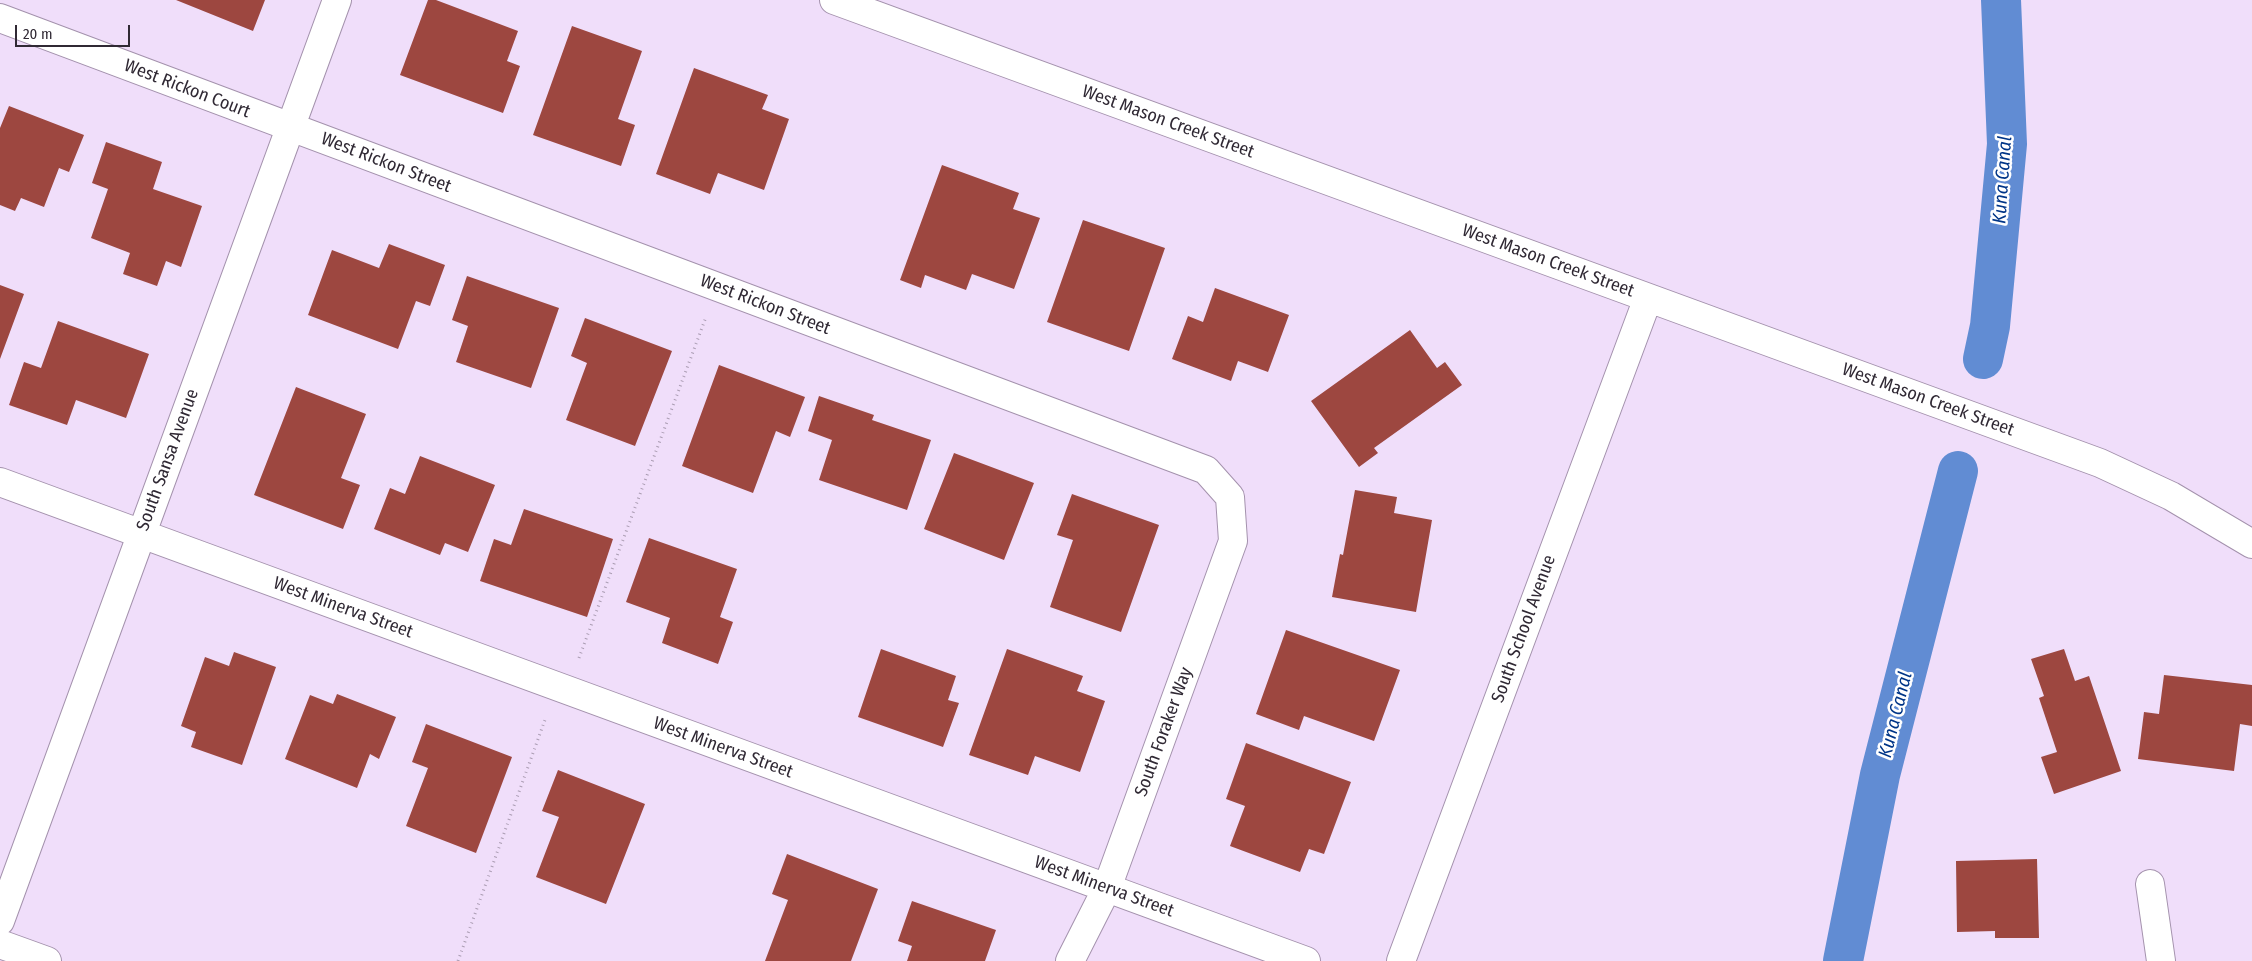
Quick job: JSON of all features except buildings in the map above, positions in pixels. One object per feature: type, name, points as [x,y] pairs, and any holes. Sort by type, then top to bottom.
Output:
[{"type":"street","name":"South Sansa Avenue","points":[[0,921],[337,0]]},
{"type":"street","name":"West Mason Creek Street","points":[[834,0],[2100,463],[2171,496],[2252,544]]},
{"type":"street","name":"West Rickon Court","points":[[0,18],[290,127]]},
{"type":"street","name":"West Rickon Street","points":[[290,127],[1206,470],[1230,497]]},
{"type":"street","name":"South School Avenue","points":[[1401,961],[1648,298]]},
{"type":"street","name":"West Minerva Street","points":[[0,482],[1306,961]]},
{"type":"street","name":"South Foraker Way","points":[[1070,961],[1107,888],[1233,541],[1230,497]]},
{"type":"street","points":[[2150,884],[2161,961]]},
{"type":"street","points":[[0,944],[47,961]]},
{"type":"path","points":[[458,961],[557,686],[580,656],[716,287]]},
{"type":"waterway","name":"Kuna Canal","points":[[1983,359],[1990,326],[2007,144],[2001,0]]},
{"type":"waterway","name":"Kuna Canal","points":[[1843,961],[1880,775],[1958,471]]}]
